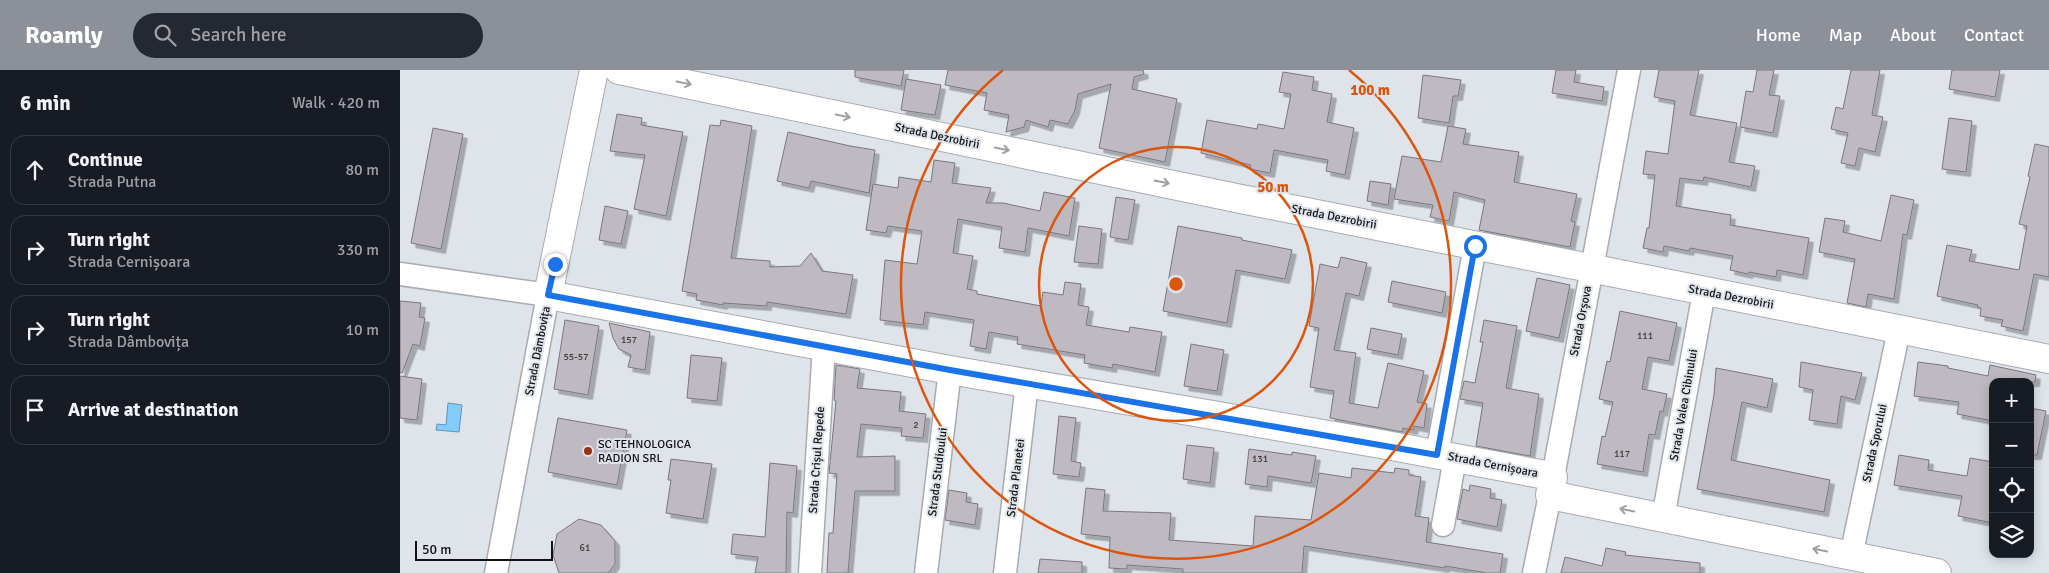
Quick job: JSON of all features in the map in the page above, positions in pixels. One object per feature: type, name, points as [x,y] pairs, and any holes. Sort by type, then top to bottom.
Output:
[{"type":"street","name":"Strada Dâmbovița","points":[[496,573],[548,295],[594,70]]},
{"type":"street","name":"Strada Dezrobirii","points":[[619,70],[1475,246],[2049,360]]},
{"type":"street","name":"Strada Orșova","points":[[1534,573],[1629,70]]},
{"type":"street","points":[[1443,525],[1446,456],[1475,246]]},
{"type":"street","points":[[400,274],[548,295]]},
{"type":"street","name":"Strada Valea Cibinului","points":[[1663,518],[1704,292]]},
{"type":"street","name":"Strada Cernișoara","points":[[548,295],[950,370],[1446,456],[1663,518],[1937,573]]},
{"type":"street","name":"Strada Sporului","points":[[1851,556],[1899,330]]},
{"type":"street","name":"Strada Crișul Repede","points":[[810,573],[824,346]]},
{"type":"street","name":"Strada Studioului","points":[[926,573],[950,370]]},
{"type":"street","name":"Strada Planetei","points":[[1005,573],[1026,383]]},
{"type":"water","points":[[448,403],[462,405],[459,432],[436,430],[437,424],[446,425]]},
{"type":"building","points":[[855,70],[904,70],[901,86],[855,77]]},
{"type":"building","points":[[948,70],[1143,70],[1144,74],[1134,77],[1132,89],[1177,99],[1165,162],[1099,148],[1111,84],[1078,94],[1075,110],[1068,124],[1050,120],[1048,127],[1026,120],[1024,127],[1006,132],[1009,115],[984,110],[987,93],[945,85]]},
{"type":"building","points":[[1556,70],[1576,70],[1574,82],[1604,87],[1602,101],[1552,93]]},
{"type":"building","points":[[1659,70],[1699,70],[1690,115],[1737,123],[1729,162],[1755,166],[1751,187],[1704,177],[1703,181],[1680,178],[1676,206],[1731,215],[1730,225],[1809,238],[1803,275],[1777,270],[1776,277],[1749,272],[1748,274],[1730,270],[1733,256],[1690,248],[1689,251],[1664,246],[1663,252],[1643,248],[1647,228],[1649,228],[1655,175],[1643,174],[1646,151],[1668,154],[1675,101],[1654,97]]},
{"type":"building","points":[[1757,70],[1774,70],[1769,95],[1780,96],[1773,133],[1740,127],[1746,91],[1753,92]]},
{"type":"building","points":[[1851,70],[1880,70],[1872,115],[1883,117],[1875,152],[1859,148],[1855,166],[1841,163],[1848,133],[1831,129],[1836,107],[1843,109]]},
{"type":"building","points":[[1952,70],[2000,70],[1995,97],[1949,89]]},
{"type":"building","points":[[1283,72],[1314,77],[1312,90],[1332,94],[1327,122],[1354,128],[1345,175],[1326,171],[1328,160],[1274,150],[1270,173],[1250,169],[1251,165],[1201,153],[1207,120],[1257,129],[1258,124],[1284,129],[1291,94],[1279,92]]},
{"type":"building","points":[[1423,75],[1461,80],[1458,96],[1453,96],[1449,123],[1418,118]]},
{"type":"building","points":[[906,79],[941,85],[935,115],[901,110]]},
{"type":"building","points":[[617,114],[642,118],[641,125],[683,132],[666,216],[634,209],[645,155],[610,151]]},
{"type":"building","points":[[1949,118],[1972,121],[1966,172],[1942,169]]},
{"type":"building","points":[[721,120],[752,126],[731,258],[770,261],[770,267],[800,266],[811,253],[822,271],[853,275],[846,314],[767,302],[767,306],[723,303],[723,305],[696,300],[697,294],[682,291],[710,125],[720,126]]},
{"type":"building","points":[[1448,126],[1466,129],[1463,144],[1519,152],[1514,182],[1577,194],[1571,221],[1575,222],[1570,247],[1479,230],[1485,200],[1454,192],[1449,221],[1430,217],[1433,205],[1394,199],[1402,156],[1441,162]]},
{"type":"building","points":[[433,128],[463,134],[441,249],[411,243]]},
{"type":"building","points":[[788,132],[875,150],[869,193],[811,181],[809,188],[777,181]]},
{"type":"building","points":[[2035,144],[2049,147],[2049,277],[2034,274],[2023,331],[2001,326],[2003,320],[1980,316],[1981,308],[1977,307],[1978,305],[1937,296],[1947,245],[1972,250],[1969,261],[2019,270],[2027,226],[2019,224],[2030,177],[2028,176]]},
{"type":"building","points":[[934,160],[955,163],[952,183],[991,188],[986,203],[1003,203],[1040,211],[1044,192],[1075,198],[1069,236],[1028,228],[1025,252],[999,248],[1002,227],[958,219],[953,253],[973,256],[967,289],[977,291],[977,294],[1041,306],[1043,292],[1063,295],[1065,282],[1081,284],[1078,305],[1089,307],[1086,325],[1129,332],[1130,327],[1162,332],[1155,372],[1113,364],[1112,368],[1084,363],[1085,355],[1017,344],[1018,337],[989,332],[986,349],[970,346],[974,320],[925,312],[923,325],[880,320],[885,260],[917,264],[922,231],[888,226],[886,233],[866,230],[873,184],[898,188],[899,177],[931,182]]},
{"type":"building","points":[[1370,181],[1391,184],[1388,205],[1367,201]]},
{"type":"building","points":[[1891,195],[1914,200],[1907,235],[1903,234],[1894,299],[1868,294],[1866,307],[1847,303],[1855,259],[1819,252],[1825,218],[1845,221],[1843,232],[1881,241]]},
{"type":"building","points":[[1116,197],[1135,200],[1128,240],[1110,237]]},
{"type":"building","points":[[605,206],[628,211],[621,244],[599,240]]},
{"type":"building","points":[[1079,226],[1102,229],[1098,264],[1074,262]]},
{"type":"building","points":[[1178,226],[1292,250],[1285,279],[1236,270],[1227,323],[1163,311]]},
{"type":"building","points":[[1341,257],[1367,263],[1359,296],[1346,293],[1334,350],[1356,353],[1349,403],[1378,408],[1388,363],[1424,371],[1417,402],[1427,404],[1424,428],[1414,426],[1413,430],[1403,428],[1402,432],[1330,418],[1334,391],[1310,387],[1319,328],[1309,326],[1320,264],[1338,268]]},
{"type":"building","points":[[1537,278],[1570,285],[1559,338],[1526,331]]},
{"type":"building","points":[[1392,281],[1446,292],[1442,313],[1388,302]]},
{"type":"building","points":[[400,301],[421,303],[419,317],[425,318],[420,346],[413,344],[402,373],[400,373]]},
{"type":"building","points":[[1620,311],[1677,323],[1669,361],[1648,357],[1642,389],[1667,394],[1663,412],[1660,411],[1655,435],[1649,434],[1643,472],[1597,464],[1602,436],[1605,437],[1613,402],[1599,399],[1607,361],[1610,362]]},
{"type":"building","points":[[565,320],[599,326],[588,395],[554,389]]},
{"type":"building","points":[[1484,320],[1517,326],[1506,388],[1539,394],[1530,456],[1476,446],[1483,403],[1460,399],[1464,381],[1475,383],[1483,342],[1480,342]]},
{"type":"building","points":[[609,323],[650,332],[645,370],[628,367],[631,355],[619,349],[613,338]]},
{"type":"building","points":[[1371,328],[1402,334],[1398,355],[1367,349]]},
{"type":"building","points":[[1191,344],[1224,350],[1217,391],[1184,386]]},
{"type":"building","points":[[691,355],[722,358],[717,401],[687,398]]},
{"type":"building","points":[[1801,362],[1862,373],[1855,400],[1841,396],[1837,424],[1809,420],[1813,390],[1799,387]]},
{"type":"building","points":[[1918,362],[1948,366],[1948,368],[1988,376],[1990,365],[2036,375],[2035,382],[2034,378],[1989,378],[1989,420],[1957,414],[1959,402],[1914,396]]},
{"type":"building","points":[[836,365],[860,369],[857,388],[901,392],[899,411],[926,414],[923,438],[901,436],[902,428],[861,424],[857,457],[895,456],[895,491],[855,491],[848,573],[827,573],[829,533],[833,533],[837,474],[829,473],[836,401],[834,400]]},
{"type":"building","points":[[1716,368],[1773,379],[1767,408],[1742,402],[1731,460],[1830,480],[1824,512],[1697,489],[1714,395]]},
{"type":"building","points":[[400,376],[422,379],[417,420],[400,418]]},
{"type":"building","points":[[2034,409],[2046,411],[2037,455],[2034,455]]},
{"type":"building","points":[[1059,416],[1076,418],[1071,461],[1081,463],[1079,477],[1053,474]]},
{"type":"building","name":"SC TEHNOLOGICA RADION SRL","points":[[558,418],[627,430],[617,485],[548,472]]},
{"type":"building","points":[[1187,445],[1214,448],[1210,483],[1183,479]]},
{"type":"building","points":[[1249,449],[1316,456],[1311,483],[1268,476],[1267,487],[1245,484]]},
{"type":"building","points":[[1899,455],[1929,460],[1928,470],[1967,476],[1970,458],[1989,461],[1989,522],[1958,516],[1962,496],[1894,485]]},
{"type":"building","points":[[671,459],[712,464],[703,519],[666,513],[671,480],[668,480]]},
{"type":"building","points":[[770,463],[797,466],[793,513],[787,512],[786,573],[755,573],[758,557],[731,554],[733,534],[765,537]]},
{"type":"building","points":[[1352,468],[1394,473],[1395,468],[1409,470],[1409,475],[1421,477],[1415,516],[1429,518],[1426,542],[1503,554],[1500,573],[1487,573],[1445,566],[1445,568],[1304,546],[1302,573],[1183,573],[1183,569],[1127,565],[1127,569],[1109,568],[1110,537],[1081,534],[1086,488],[1105,490],[1103,511],[1171,513],[1169,540],[1253,546],[1255,516],[1311,520],[1319,473],[1351,478]]},
{"type":"building","points":[[1470,485],[1491,489],[1490,498],[1502,500],[1497,527],[1457,519],[1463,489],[1469,491]]},
{"type":"building","points":[[949,490],[967,493],[966,502],[978,504],[975,525],[945,520]]},
{"type":"building","points":[[579,519],[601,525],[615,541],[615,564],[608,573],[559,573],[553,555],[557,534]]},
{"type":"building","points":[[1606,548],[1626,552],[1625,555],[1700,563],[1700,573],[1561,573],[1565,557],[1602,566]]},
{"type":"building","points":[[1040,559],[1082,562],[1082,573],[1038,573]]},
{"type":"place","name":"SC TEHNOLOGICA RADION SRL","points":[[588,451]]},
{"type":"route","points":[[555,264],[548,295],[950,370],[1437,455],[1475,246]]}]
